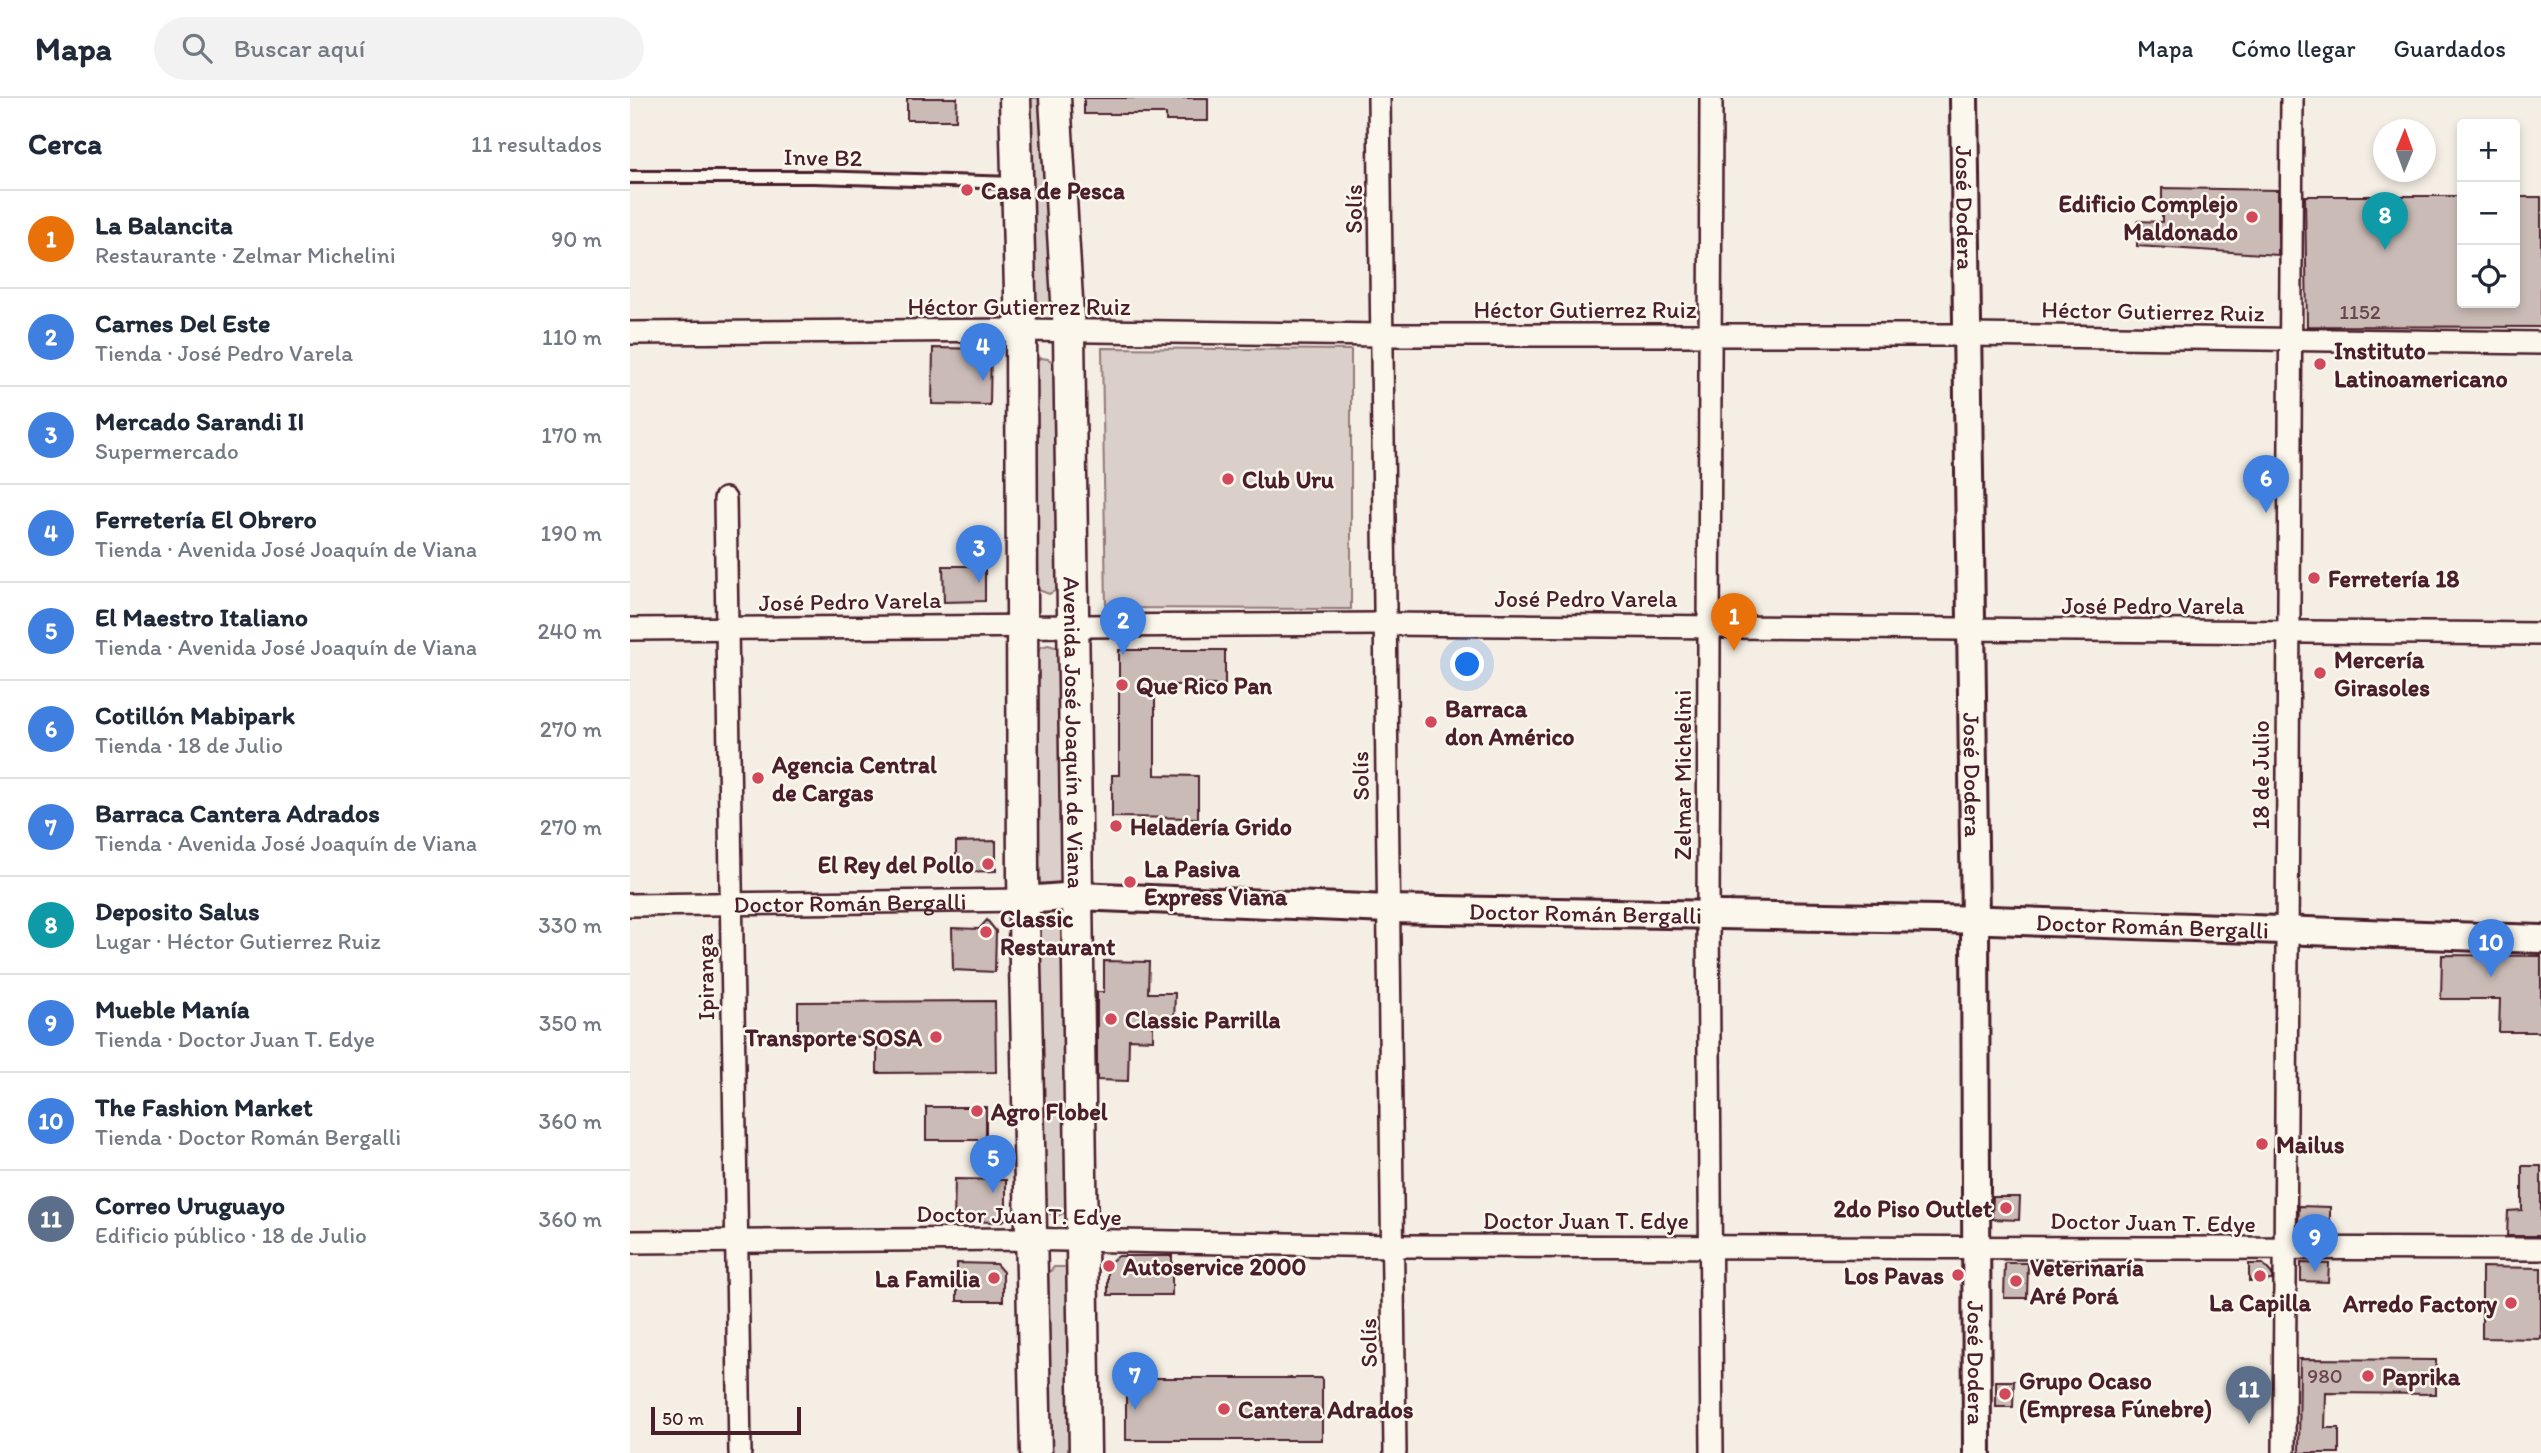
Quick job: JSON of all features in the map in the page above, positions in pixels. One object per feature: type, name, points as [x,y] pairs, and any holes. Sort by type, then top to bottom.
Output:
[{"type":"main road","name":"Avenida José Joaquín de Viana","points":[[1015,98],[1021,330],[1024,900],[1037,1453]]},
{"type":"main road","name":"Avenida José Joaquín de Viana","points":[[1055,98],[1069,333],[1085,1453]]},
{"type":"street","name":"Solís","points":[[1379,98],[1383,624],[1395,1453]]},
{"type":"street","name":"Zelmar Michelini","points":[[1711,98],[1708,916],[1712,1453]]},
{"type":"street","name":"José Dodera","points":[[1964,98],[1975,920],[1977,1453]]},
{"type":"street","name":"18 de Julio","points":[[2284,1453],[2283,1250],[2292,98]]},
{"type":"street","name":"Héctor Gutierrez Ruiz","points":[[630,333],[1021,330],[1069,333],[1380,335],[1969,335],[2541,343]]},
{"type":"street","name":"Ipiranga","points":[[725,499],[729,904],[740,1453]]},
{"type":"street","name":"José Pedro Varela","points":[[630,629],[1383,624],[2541,634]]},
{"type":"street","name":"Doctor Román Bergalli","points":[[630,905],[1024,900],[1078,896],[1389,909],[1975,920],[2541,939]]},
{"type":"street","name":"Doctor Juan T. Edye","points":[[630,1242],[1034,1239],[1392,1246],[1976,1245],[2283,1250],[2541,1249]]},
{"type":"lane","name":"Inve B2","points":[[630,177],[814,177],[1016,183]]},
{"type":"shaded area","points":[[1025,98],[1044,98],[1055,303],[1044,309],[1031,305]]},
{"type":"shaded area","name":"Club Uru","points":[[1102,348],[1351,350],[1351,609],[1106,608]]},
{"type":"shaded area","points":[[1041,358],[1057,365],[1059,589],[1049,594],[1036,589],[1035,361]]},
{"type":"shaded area","points":[[1048,645],[1059,648],[1068,887],[1039,891],[1034,659],[1041,647]]},
{"type":"shaded area","points":[[1068,907],[1069,1210],[1058,1216],[1050,1214],[1044,1202],[1039,913],[1042,908]]},
{"type":"shaded area","points":[[1054,1267],[1066,1267],[1071,1271],[1077,1453],[1047,1453],[1045,1277]]},
{"type":"building","points":[[907,98],[957,98],[956,120],[907,120]]},
{"type":"building","points":[[1084,98],[1208,98],[1208,121],[1166,121],[1166,114],[1084,114]]},
{"type":"building","name":"Edificio Complejo Maldonado","points":[[2162,188],[2278,190],[2278,255],[2137,246],[2137,221],[2162,222]]},
{"type":"building","points":[[2305,196],[2457,196],[2457,308],[2520,308],[2520,197],[2541,197],[2541,327],[2307,326]]},
{"type":"building","points":[[933,348],[991,349],[990,405],[932,404]]},
{"type":"building","points":[[943,566],[985,566],[985,601],[944,602]]},
{"type":"building","points":[[1119,650],[1225,650],[1225,685],[1155,685],[1155,775],[1198,776],[1198,818],[1112,817],[1112,775],[1119,775]]},
{"type":"building","points":[[996,841],[996,871],[956,872],[956,842]]},
{"type":"building","points":[[987,920],[996,931],[995,972],[953,970],[952,928],[979,929]]},
{"type":"building","points":[[2442,955],[2541,956],[2541,1032],[2499,1032],[2500,999],[2441,999]]},
{"type":"building","points":[[1104,961],[1149,962],[1148,993],[1175,993],[1174,1023],[1153,1023],[1153,1040],[1129,1039],[1128,1081],[1097,1080],[1097,992],[1104,992]]},
{"type":"building","name":"Transporte SOSA","points":[[995,1001],[996,1072],[877,1073],[877,1037],[798,1037],[798,1002]]},
{"type":"building","points":[[926,1107],[986,1107],[986,1140],[926,1140]]},
{"type":"building","points":[[2522,1166],[2541,1166],[2541,1236],[2507,1236],[2508,1211],[2522,1210]]},
{"type":"building","points":[[955,1179],[1006,1180],[1006,1219],[1000,1222],[954,1221]]},
{"type":"building","name":"2do Piso Outlet","points":[[1993,1197],[2020,1197],[2019,1220],[1992,1219]]},
{"type":"building","points":[[2299,1206],[2330,1207],[2330,1228],[2298,1227]]},
{"type":"building","points":[[1119,1256],[1172,1256],[1172,1295],[1108,1295],[1108,1263]]},
{"type":"building","points":[[957,1263],[996,1264],[1003,1272],[1003,1301],[957,1301]]},
{"type":"building","name":"Veterinaría Aré Porá","points":[[2005,1263],[2028,1263],[2027,1298],[2004,1298]]},
{"type":"building","points":[[2301,1263],[2329,1264],[2328,1282],[2301,1281]]},
{"type":"building","name":"La Capilla","points":[[2249,1264],[2263,1264],[2272,1274],[2272,1280],[2249,1281]]},
{"type":"building","name":"Arredo Factory","points":[[2482,1267],[2541,1268],[2541,1339],[2482,1338]]},
{"type":"building","name":"Paprika","points":[[2300,1359],[2436,1360],[2436,1394],[2326,1393],[2325,1428],[2339,1428],[2339,1453],[2299,1453]]},
{"type":"building","name":"Cantera Adrados","points":[[1126,1378],[1322,1378],[1322,1440],[1126,1440]]},
{"type":"building","name":"Grupo Ocaso (Empresa Fúnebre)","points":[[1996,1381],[2014,1381],[2013,1407],[1996,1407]]},
{"type":"place","name":"Casa de Pesca","points":[[967,190]]},
{"type":"place","name":"Edificio Complejo Maldonado","points":[[2252,217]]},
{"type":"place","name":"Deposito Salus","points":[[2385,250]]},
{"type":"place","name":"Instituto Latinoamericano","points":[[2320,364]]},
{"type":"place","name":"Ferretería El Obrero","points":[[983,381]]},
{"type":"place","name":"Club Uru","points":[[1228,479]]},
{"type":"place","name":"Cotillón Mabipark","points":[[2266,513]]},
{"type":"place","name":"Ferretería 18","points":[[2314,578]]},
{"type":"place","name":"Mercado Sarandi II","points":[[979,583]]},
{"type":"place","name":"La Balancita","points":[[1734,651]]},
{"type":"place","name":"Carnes Del Este","points":[[1123,655]]},
{"type":"place","name":"Mercería Girasoles","points":[[2320,673]]},
{"type":"place","name":"Que Rico Pan","points":[[1122,685]]},
{"type":"place","name":"Barraca don Américo","points":[[1431,722]]},
{"type":"place","name":"Agencia Central de Cargas","points":[[758,778]]},
{"type":"place","name":"Heladería Grido","points":[[1116,826]]},
{"type":"place","name":"El Rey del Pollo","points":[[988,864]]},
{"type":"place","name":"La Pasiva Express Viana","points":[[1130,882]]},
{"type":"place","name":"Classic Restaurant","points":[[986,932]]},
{"type":"place","name":"The Fashion Market","points":[[2491,977]]},
{"type":"place","name":"Classic Parrilla","points":[[1111,1019]]},
{"type":"place","name":"Transporte SOSA","points":[[936,1037]]},
{"type":"place","name":"Agro Flobel","points":[[977,1111]]},
{"type":"place","name":"Mailus","points":[[2262,1144]]},
{"type":"place","name":"El Maestro Italiano","points":[[993,1193]]},
{"type":"place","name":"2do Piso Outlet","points":[[2006,1208]]},
{"type":"place","name":"Autoservice 2000","points":[[1109,1266]]},
{"type":"place","name":"Mueble Manía","points":[[2315,1272]]},
{"type":"place","name":"Los Pavas","points":[[1958,1275]]},
{"type":"place","name":"La Capilla","points":[[2260,1276]]},
{"type":"place","name":"La Familia","points":[[994,1278]]},
{"type":"place","name":"Veterinaría Aré Porá","points":[[2016,1281]]},
{"type":"place","name":"Arredo Factory","points":[[2511,1303]]},
{"type":"place","name":"Paprika","points":[[2368,1376]]},
{"type":"place","name":"Grupo Ocaso (Empresa Fúnebre)","points":[[2005,1394]]},
{"type":"place","name":"Cantera Adrados","points":[[1224,1409]]},
{"type":"place","name":"Barraca Cantera Adrados","points":[[1135,1410]]},
{"type":"place","name":"Correo Uruguayo","points":[[2249,1424]]}]
